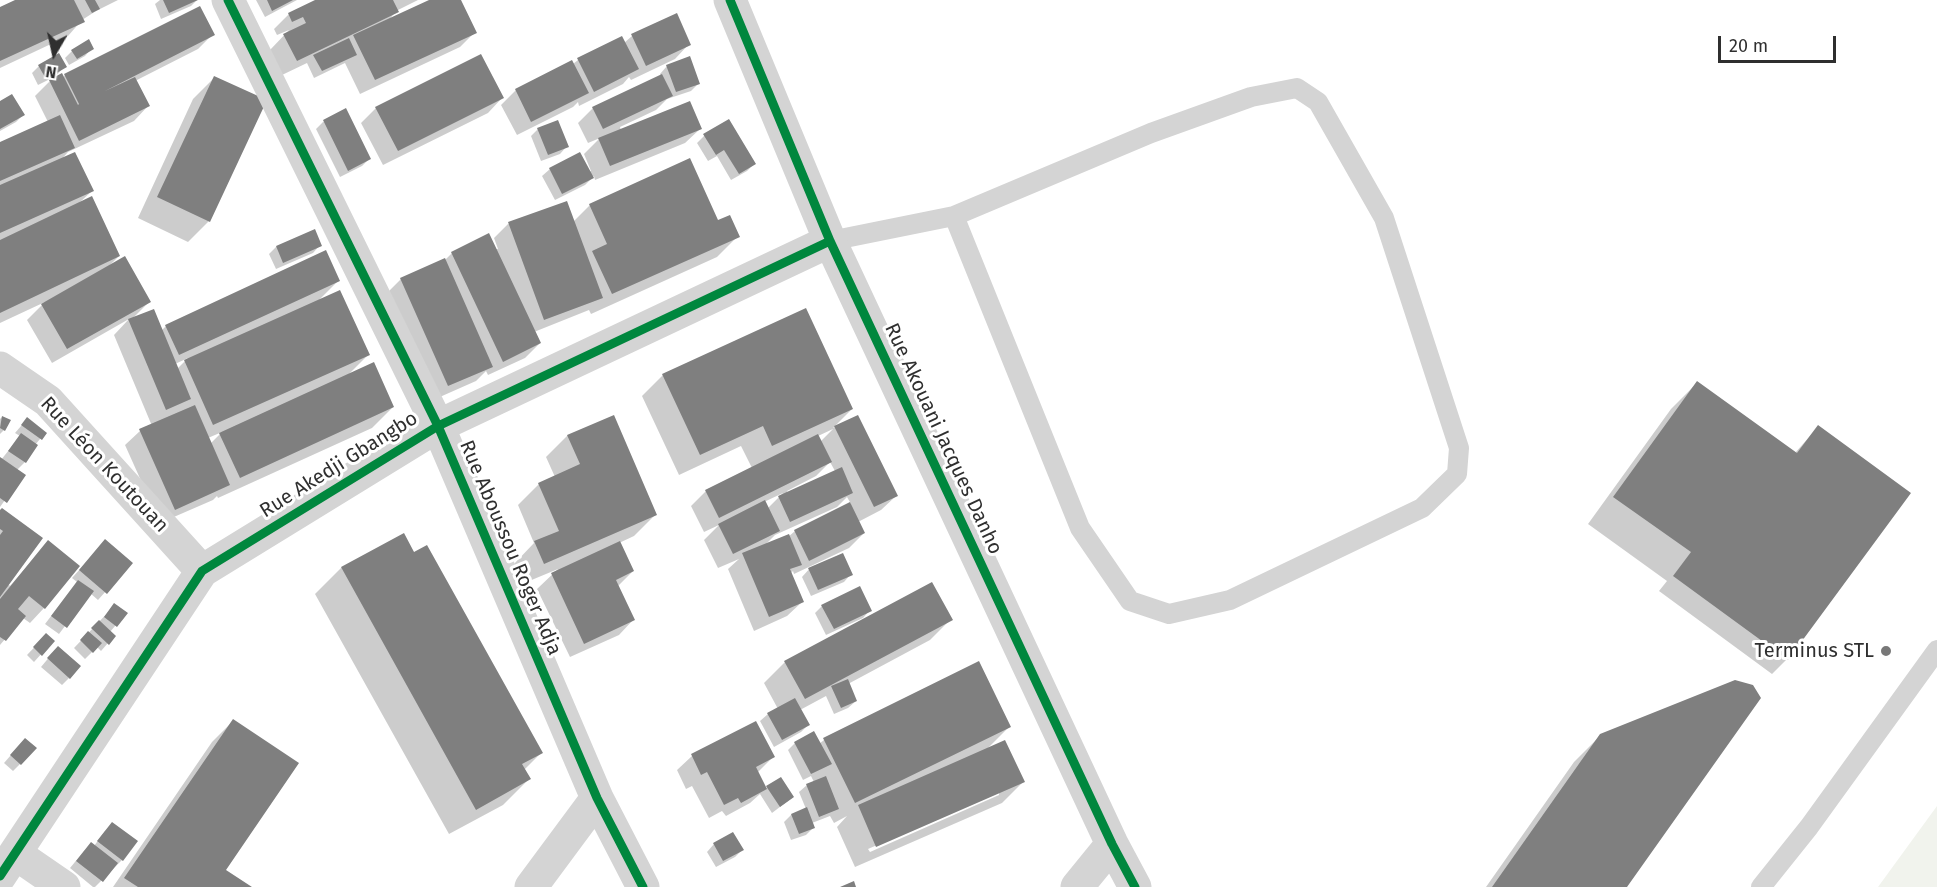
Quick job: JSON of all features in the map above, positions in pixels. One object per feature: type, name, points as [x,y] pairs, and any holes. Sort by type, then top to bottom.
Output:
[{"type":"street","name":"Rue Aboussou Roger Adja","points":[[228,0],[438,426],[597,798],[643,887]]},
{"type":"street","name":"Rue Akouani Jacques Danho","points":[[730,0],[830,241],[1112,844],[1135,887]]},
{"type":"street","name":"Rue Akedji Gbangbo","points":[[8,865],[202,571],[438,426],[830,241]]},
{"type":"street","name":"Rue Léon Koutouan","points":[[0,368],[48,401],[202,571]]},
{"type":"street","points":[[531,887],[597,798]]},
{"type":"street","points":[[1077,887],[1112,844]]},
{"type":"street","points":[[8,865],[64,887]]},
{"type":"lane","points":[[830,241],[954,216],[1151,133],[1251,97],[1297,88],[1318,102],[1384,218],[1459,448],[1457,474],[1422,508],[1230,600],[1169,614],[1130,602],[1080,528],[954,216]]},
{"type":"lane","points":[[1761,887],[1809,827],[1937,650]]},
{"type":"shaded area","points":[[1937,806],[1937,887],[1878,887]]},
{"type":"building","points":[[15,0],[74,0],[85,22],[0,61],[0,7]]},
{"type":"building","points":[[85,0],[95,0],[100,9],[92,13]]},
{"type":"building","points":[[163,0],[198,0],[169,13]]},
{"type":"building","points":[[267,0],[293,0],[272,11]]},
{"type":"building","points":[[315,0],[393,0],[399,12],[297,61],[283,34],[306,23],[303,17],[292,22],[288,13]]},
{"type":"building","points":[[429,0],[461,0],[477,33],[375,80],[353,35]]},
{"type":"building","points":[[200,6],[215,35],[105,91],[135,77],[150,106],[79,141],[49,80],[62,73],[78,105],[64,74]]},
{"type":"building","points":[[677,13],[691,45],[646,66],[631,34]]},
{"type":"building","points":[[622,36],[639,69],[594,92],[577,58]]},
{"type":"building","points":[[349,38],[357,55],[322,71],[313,55]]},
{"type":"building","points":[[89,39],[94,49],[77,59],[71,50]]},
{"type":"building","points":[[59,53],[67,67],[46,79],[38,65]]},
{"type":"building","points":[[481,54],[504,98],[398,151],[375,107]]},
{"type":"building","points":[[690,56],[700,84],[676,92],[666,65]]},
{"type":"building","points":[[572,60],[589,93],[531,122],[515,89]]},
{"type":"building","points":[[662,74],[673,96],[603,129],[592,107]]},
{"type":"building","points":[[214,76],[267,100],[210,222],[157,197]]},
{"type":"building","points":[[12,94],[25,115],[0,129],[0,101]]},
{"type":"building","points":[[690,101],[702,129],[610,166],[598,138]]},
{"type":"building","points":[[346,108],[371,159],[348,171],[323,120]]},
{"type":"building","points":[[60,115],[75,148],[0,181],[0,142]]},
{"type":"building","points":[[729,119],[756,164],[739,174],[724,150],[716,155],[703,134]]},
{"type":"building","points":[[558,120],[569,147],[548,155],[537,128]]},
{"type":"building","points":[[75,152],[94,191],[0,233],[0,185]]},
{"type":"building","points":[[580,152],[594,178],[562,194],[549,168]]},
{"type":"building","points":[[690,158],[718,220],[730,215],[740,237],[612,294],[592,251],[607,244],[589,204]]},
{"type":"building","points":[[92,196],[120,256],[0,313],[0,240]]},
{"type":"building","points":[[567,201],[603,298],[544,320],[508,222]]},
{"type":"building","points":[[315,229],[322,246],[283,263],[276,246]]},
{"type":"building","points":[[489,233],[541,343],[503,362],[451,252]]},
{"type":"building","points":[[326,250],[340,281],[179,355],[165,325]]},
{"type":"building","points":[[125,256],[151,302],[67,349],[41,304]]},
{"type":"building","points":[[445,258],[493,367],[448,386],[400,278]]},
{"type":"building","points":[[340,290],[370,355],[213,425],[184,360]]},
{"type":"building","points":[[806,308],[853,409],[772,446],[763,426],[700,455],[662,374]]},
{"type":"building","points":[[154,309],[191,399],[166,410],[128,319]]},
{"type":"building","points":[[374,362],[394,407],[240,478],[219,433]]},
{"type":"building","points":[[1697,381],[1797,453],[1818,425],[1911,493],[1788,660],[1673,576],[1691,552],[1613,497]]},
{"type":"building","points":[[195,405],[230,485],[175,510],[139,429]]},
{"type":"building","points":[[614,415],[657,515],[544,564],[534,541],[559,531],[538,483],[580,464],[567,435]]},
{"type":"building","points":[[858,415],[898,496],[874,507],[834,426]]},
{"type":"building","points":[[2,416],[11,420],[5,431],[0,428]]},
{"type":"building","points":[[27,417],[47,433],[42,440],[21,425]]},
{"type":"building","points":[[21,433],[38,445],[26,463],[8,451]]},
{"type":"building","points":[[818,434],[832,462],[719,518],[705,490]]},
{"type":"building","points":[[0,457],[26,475],[7,503],[0,498]]},
{"type":"building","points":[[842,467],[853,493],[790,522],[778,496]]},
{"type":"building","points":[[765,500],[780,531],[733,554],[718,524]]},
{"type":"building","points":[[850,502],[865,533],[809,561],[794,530]]},
{"type":"building","points":[[2,508],[43,538],[0,597],[0,535],[3,531],[0,529],[0,510]]},
{"type":"building","points":[[404,533],[414,552],[427,545],[543,753],[522,764],[531,779],[476,810],[341,567]]},
{"type":"building","points":[[789,534],[802,565],[790,569],[804,602],[769,617],[742,553]]},
{"type":"building","points":[[105,539],[133,563],[107,594],[79,570]]},
{"type":"building","points":[[48,540],[80,566],[45,609],[29,596],[18,609],[26,616],[6,641],[0,637],[0,599]]},
{"type":"building","points":[[620,541],[634,571],[616,580],[635,620],[584,644],[551,573]]},
{"type":"building","points":[[843,553],[853,575],[818,590],[808,568]]},
{"type":"building","points":[[78,580],[94,591],[67,628],[51,616]]},
{"type":"building","points":[[932,582],[953,620],[805,699],[784,661]]},
{"type":"building","points":[[860,586],[872,611],[834,629],[821,605]]},
{"type":"building","points":[[114,603],[128,613],[117,627],[104,617]]},
{"type":"building","points":[[99,620],[116,636],[109,645],[91,628]]},
{"type":"building","points":[[88,631],[102,643],[93,653],[80,640]]},
{"type":"building","points":[[46,633],[55,641],[42,656],[33,647]]},
{"type":"building","points":[[58,646],[81,666],[70,679],[47,658]]},
{"type":"building","points":[[979,661],[1011,727],[855,803],[823,738]]},
{"type":"building","points":[[848,679],[857,701],[841,708],[831,686]]},
{"type":"building","points":[[1735,680],[1753,685],[1761,698],[1627,887],[1492,887],[1600,734]]},
{"type":"building","points":[[795,698],[810,725],[782,740],[767,713]]},
{"type":"building","points":[[233,719],[299,763],[226,870],[252,887],[138,887],[124,878]]},
{"type":"building","points":[[756,721],[775,757],[756,767],[767,789],[741,803],[738,798],[724,805],[707,772],[701,775],[691,754]]},
{"type":"building","points":[[814,731],[832,764],[811,774],[794,742]]},
{"type":"building","points":[[25,738],[37,748],[21,765],[10,755]]},
{"type":"building","points":[[1005,740],[1025,782],[876,847],[858,805]]},
{"type":"building","points":[[826,776],[839,809],[819,817],[806,784]]},
{"type":"building","points":[[781,777],[794,797],[780,807],[766,786]]},
{"type":"building","points":[[807,807],[815,828],[799,834],[791,814]]},
{"type":"building","points":[[112,822],[138,841],[123,861],[97,841]]},
{"type":"building","points":[[733,832],[744,850],[723,861],[713,843]]},
{"type":"building","points":[[91,842],[118,863],[103,882],[76,861]]},
{"type":"building","points":[[854,881],[856,887],[840,887]]},
{"type":"cycle path","points":[[228,0],[438,426],[597,798],[643,887]]},
{"type":"cycle path","points":[[730,0],[830,241],[1112,844],[1135,887]]},
{"type":"cycle path","points":[[0,876],[202,571],[438,426],[830,241]]},
{"type":"place","name":"Terminus STL","points":[[1886,651]]}]
